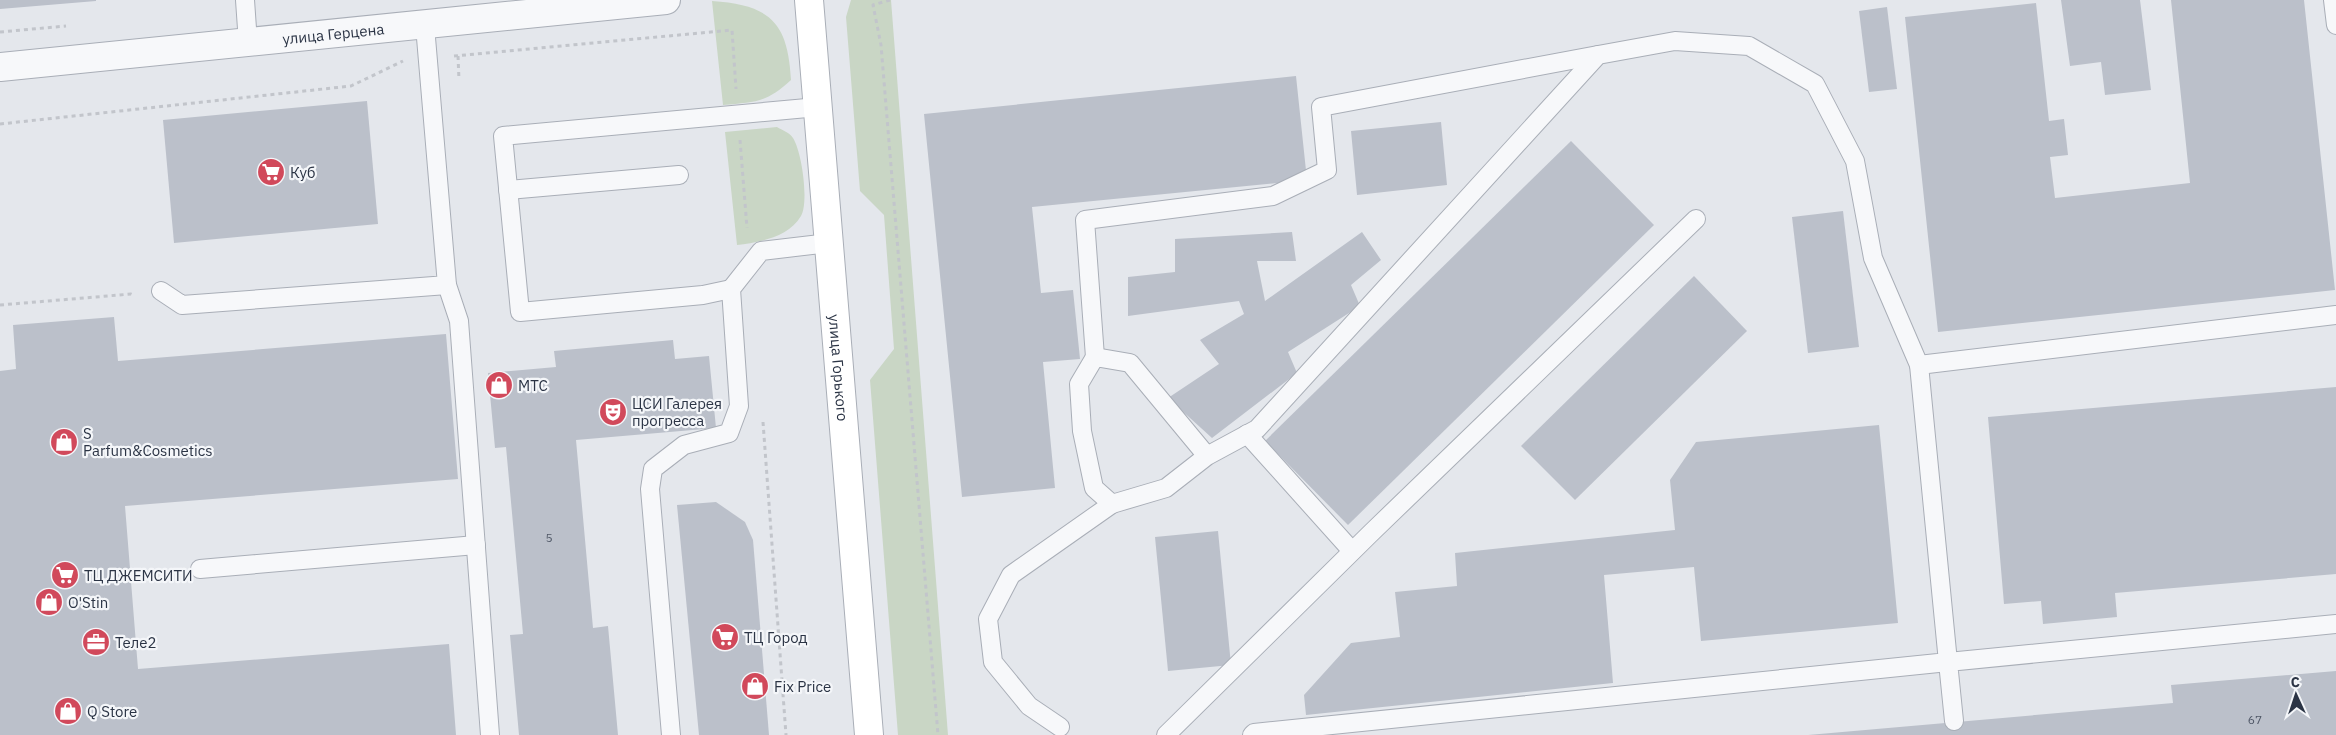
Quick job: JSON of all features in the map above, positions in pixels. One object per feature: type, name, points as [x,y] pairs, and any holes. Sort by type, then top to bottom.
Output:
[{"type":"street","name":"улица Герцена","points":[[0,67],[425,26],[666,0]]},
{"type":"street","name":"улица Горького","points":[[809,0],[869,735]]},
{"type":"lane","points":[[245,0],[248,43]]},
{"type":"lane","points":[[2334,0],[2336,24]]},
{"type":"lane","points":[[425,26],[447,285],[460,321],[490,735]]},
{"type":"lane","points":[[1112,504],[1094,488],[1082,431],[1079,384],[1095,357],[1085,220],[1273,196],[1327,170],[1321,108],[1675,41],[1749,46],[1816,84],[1855,161],[1874,258],[1919,365],[1954,722]]},
{"type":"lane","points":[[1060,727],[1029,706],[993,662],[988,619],[1011,575],[1112,504],[1166,488],[1207,456],[1258,429],[1598,56]]},
{"type":"lane","points":[[818,107],[503,136],[520,312],[703,295],[731,289],[761,251],[829,243]]},
{"type":"lane","points":[[508,190],[679,175]]},
{"type":"lane","points":[[1166,735],[1352,551],[1696,219]]},
{"type":"lane","points":[[161,291],[182,305],[447,285]]},
{"type":"lane","points":[[671,735],[650,490],[653,469],[684,445],[729,432],[739,406],[731,289]]},
{"type":"lane","points":[[1919,365],[2336,315]]},
{"type":"lane","points":[[1095,357],[1130,363],[1207,456]]},
{"type":"lane","points":[[1247,434],[1352,551]]},
{"type":"lane","points":[[200,569],[476,545]]},
{"type":"lane","points":[[1252,735],[1254,733],[1274,730],[2336,624]]},
{"type":"path","points":[[890,0],[874,6],[882,45],[938,735]]},
{"type":"path","points":[[0,124],[350,86],[399,62],[428,58],[732,30]]},
{"type":"path","points":[[458,56],[459,85]]},
{"type":"path","points":[[0,305],[132,294],[138,298]]},
{"type":"green space","points":[[851,0],[891,0],[948,735],[898,735],[870,380],[894,349],[884,215],[860,191],[846,17]]},
{"type":"green space","points":[[712,1],[748,7],[762,12],[772,20],[786,44],[791,80],[782,88],[760,100],[723,105]]},
{"type":"green space","points":[[777,127],[793,138],[802,165],[804,200],[801,216],[789,229],[781,234],[772,238],[737,245],[725,132]]},
{"type":"building","points":[[0,0],[96,0],[96,1],[0,9]]},
{"type":"building","points":[[2061,0],[2140,0],[2151,90],[2105,95],[2101,62],[2070,66]]},
{"type":"building","points":[[2171,0],[2304,0],[2335,290],[1938,332],[1905,17],[2036,3],[2049,121],[2064,119],[2068,155],[2050,157],[2055,198],[2190,183]]},
{"type":"building","points":[[1887,7],[1897,89],[1869,92],[1859,11]]},
{"type":"building","points":[[1296,76],[1307,180],[1032,207],[1041,293],[1073,290],[1080,359],[1043,362],[1055,488],[962,497],[924,114]]},
{"type":"building","name":"Куб","points":[[367,101],[378,224],[174,243],[163,120]]},
{"type":"building","points":[[1441,122],[1447,185],[1357,195],[1351,131]]},
{"type":"building","points":[[1571,141],[1654,225],[1348,525],[1265,441]]},
{"type":"building","points":[[1843,211],[1859,347],[1808,353],[1792,217]]},
{"type":"building","points":[[1292,232],[1296,261],[1257,261],[1265,301],[1362,232],[1381,260],[1351,285],[1360,306],[1288,352],[1297,373],[1212,438],[1168,398],[1219,364],[1200,340],[1244,314],[1239,301],[1128,316],[1128,277],[1175,272],[1175,239]]},
{"type":"building","points":[[1694,276],[1747,331],[1575,500],[1521,446]]},
{"type":"building","name":"ТЦ ДЖЕМСИТИ","points":[[114,317],[118,361],[446,334],[458,479],[125,506],[138,669],[449,644],[456,735],[0,735],[0,371],[16,369],[13,325]]},
{"type":"building","points":[[673,340],[675,359],[709,356],[716,428],[576,440],[593,628],[608,626],[618,735],[519,735],[510,635],[523,634],[506,447],[495,448],[488,373],[556,367],[554,351]]},
{"type":"building","points":[[2336,387],[2336,574],[2115,593],[2117,617],[2043,624],[2041,601],[2004,604],[1988,417]]},
{"type":"building","points":[[1879,425],[1898,623],[1701,641],[1694,567],[1604,575],[1613,683],[1306,715],[1304,695],[1351,643],[1400,637],[1395,592],[1457,586],[1455,553],[1675,530],[1670,480],[1696,442]]},
{"type":"building","name":"ТЦ Город","points":[[716,502],[745,522],[753,540],[769,735],[699,735],[677,505]]},
{"type":"building","points":[[1218,531],[1231,665],[1168,671],[1155,537]]},
{"type":"building","points":[[2336,671],[2336,735],[1808,735],[2173,703],[2171,685]]},
{"type":"place","name":"Куб","points":[[271,172]]},
{"type":"place","name":"МТС","points":[[499,385]]},
{"type":"place","name":"ЦСИ Галерея прогресса","points":[[613,412]]},
{"type":"place","name":"S Parfum&Cosmetics","points":[[64,442]]},
{"type":"place","name":"ТЦ ДЖЕМСИТИ","points":[[65,575]]},
{"type":"place","name":"O'Stin","points":[[49,602]]},
{"type":"place","name":"ТЦ Город","points":[[725,637]]},
{"type":"place","name":"Теле2","points":[[96,642]]},
{"type":"place","name":"Fix Price","points":[[755,686]]},
{"type":"place","name":"Q Store","points":[[68,711]]}]
